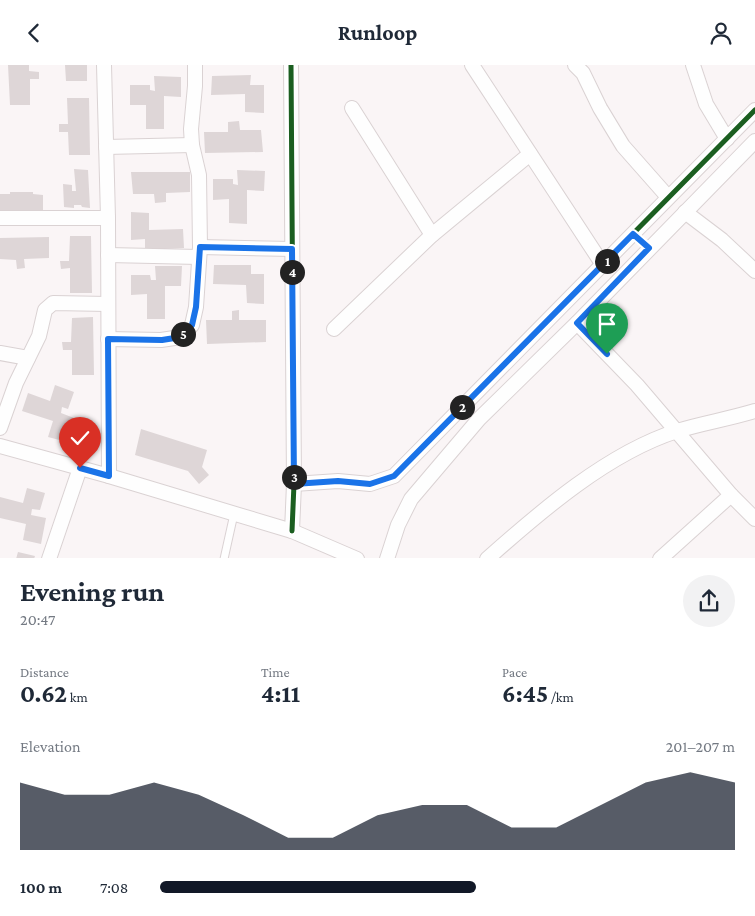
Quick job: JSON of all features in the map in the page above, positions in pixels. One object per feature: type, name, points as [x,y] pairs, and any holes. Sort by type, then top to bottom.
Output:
[{"type":"street","points":[[104,65],[108,218],[109,476]]},
{"type":"street","points":[[108,339],[162,340],[181,337],[192,325],[196,307],[200,252],[199,175],[192,145],[191,129],[195,65]]},
{"type":"street","points":[[291,65],[294,484],[292,531]]},
{"type":"street","points":[[472,65],[603,265]]},
{"type":"street","points":[[575,65],[583,73],[600,108],[623,146],[668,197]]},
{"type":"street","points":[[693,65],[706,104],[727,139]]},
{"type":"street","points":[[352,108],[432,235]]},
{"type":"street","points":[[294,484],[338,481],[370,484],[394,476],[755,110]]},
{"type":"street","points":[[387,558],[398,525],[411,499],[479,419],[577,323],[755,141]]},
{"type":"street","points":[[106,147],[192,145]]},
{"type":"street","points":[[334,329],[432,235],[530,154]]},
{"type":"street","points":[[685,212],[722,241],[755,271]]},
{"type":"street","points":[[0,219],[108,218]]},
{"type":"street","points":[[633,234],[649,248]]},
{"type":"street","points":[[108,255],[292,249]]},
{"type":"street","points":[[0,428],[16,383],[39,336],[45,310],[53,303],[108,304]]},
{"type":"street","points":[[577,323],[637,385],[731,495],[755,519]]},
{"type":"street","points":[[0,353],[28,358]]},
{"type":"street","points":[[488,558],[526,525],[612,461],[676,431],[755,411]]},
{"type":"street","points":[[0,446],[109,476],[292,531],[354,558]]},
{"type":"street","points":[[49,558],[80,468]]},
{"type":"street","points":[[661,558],[731,495]]},
{"type":"lane","points":[[224,558],[234,514]]},
{"type":"building","points":[[8,65],[29,65],[29,71],[39,72],[39,79],[30,79],[30,105],[10,105]]},
{"type":"building","points":[[65,65],[87,65],[87,81],[66,81]]},
{"type":"building","points":[[251,75],[250,85],[264,85],[264,113],[245,112],[245,94],[211,95],[212,76]]},
{"type":"building","points":[[154,76],[181,77],[181,97],[164,96],[164,129],[146,129],[146,105],[130,105],[130,85],[150,85],[150,90],[155,91]]},
{"type":"building","points":[[67,98],[89,98],[90,155],[69,155],[68,132],[59,132],[59,124],[68,124]]},
{"type":"building","points":[[239,121],[240,130],[261,130],[263,152],[205,153],[204,132],[228,132],[228,122]]},
{"type":"building","points":[[74,169],[88,170],[90,208],[82,207],[81,205],[74,205],[74,208],[64,207],[63,184],[72,185],[72,191],[76,191]]},
{"type":"building","points":[[237,170],[265,171],[264,191],[247,190],[247,224],[229,223],[229,199],[213,200],[213,179],[233,179],[233,184],[238,185]]},
{"type":"building","points":[[131,172],[190,172],[190,192],[166,193],[166,202],[155,203],[154,194],[133,194]]},
{"type":"building","points":[[10,192],[33,192],[33,194],[43,195],[43,214],[0,213],[0,194],[10,194]]},
{"type":"building","points":[[131,212],[149,213],[149,230],[183,229],[184,248],[145,250],[145,239],[131,240]]},
{"type":"building","points":[[70,236],[91,236],[92,293],[70,293],[70,268],[61,269],[60,261],[69,261]]},
{"type":"building","points":[[49,237],[49,258],[24,259],[25,268],[17,269],[16,260],[0,259],[0,238]]},
{"type":"building","points":[[214,265],[251,265],[251,274],[264,274],[264,304],[247,303],[246,285],[213,284]]},
{"type":"building","points":[[155,266],[182,266],[181,286],[165,286],[165,319],[147,319],[147,294],[131,295],[131,275],[150,275],[151,280],[156,280]]},
{"type":"building","points":[[239,310],[239,320],[266,320],[266,342],[207,344],[206,320],[232,320],[232,311]]},
{"type":"building","points":[[93,317],[94,375],[72,375],[72,350],[63,350],[62,342],[71,342],[72,318]]},
{"type":"building","points":[[55,385],[74,392],[68,409],[62,407],[61,413],[74,418],[67,442],[48,437],[53,421],[22,411],[28,393],[50,401]]},
{"type":"building","points":[[141,429],[207,450],[202,467],[209,475],[199,484],[188,471],[135,455]]},
{"type":"building","points":[[27,488],[45,493],[40,510],[32,509],[31,515],[46,518],[41,544],[23,540],[26,524],[0,518],[0,497],[23,503]]},
{"type":"building","points":[[18,552],[35,556],[34,558],[16,558]]},
{"type":"cycle path","points":[[291,65],[294,484],[292,531]]},
{"type":"cycle path","points":[[294,484],[338,481],[370,484],[394,476],[755,110]]},
{"type":"route","points":[[80,468],[109,476],[108,339],[162,340],[181,337],[192,325],[196,307],[200,247],[292,249],[294,484],[338,481],[370,484],[394,476],[633,234],[649,248],[577,323],[607,354]]}]
